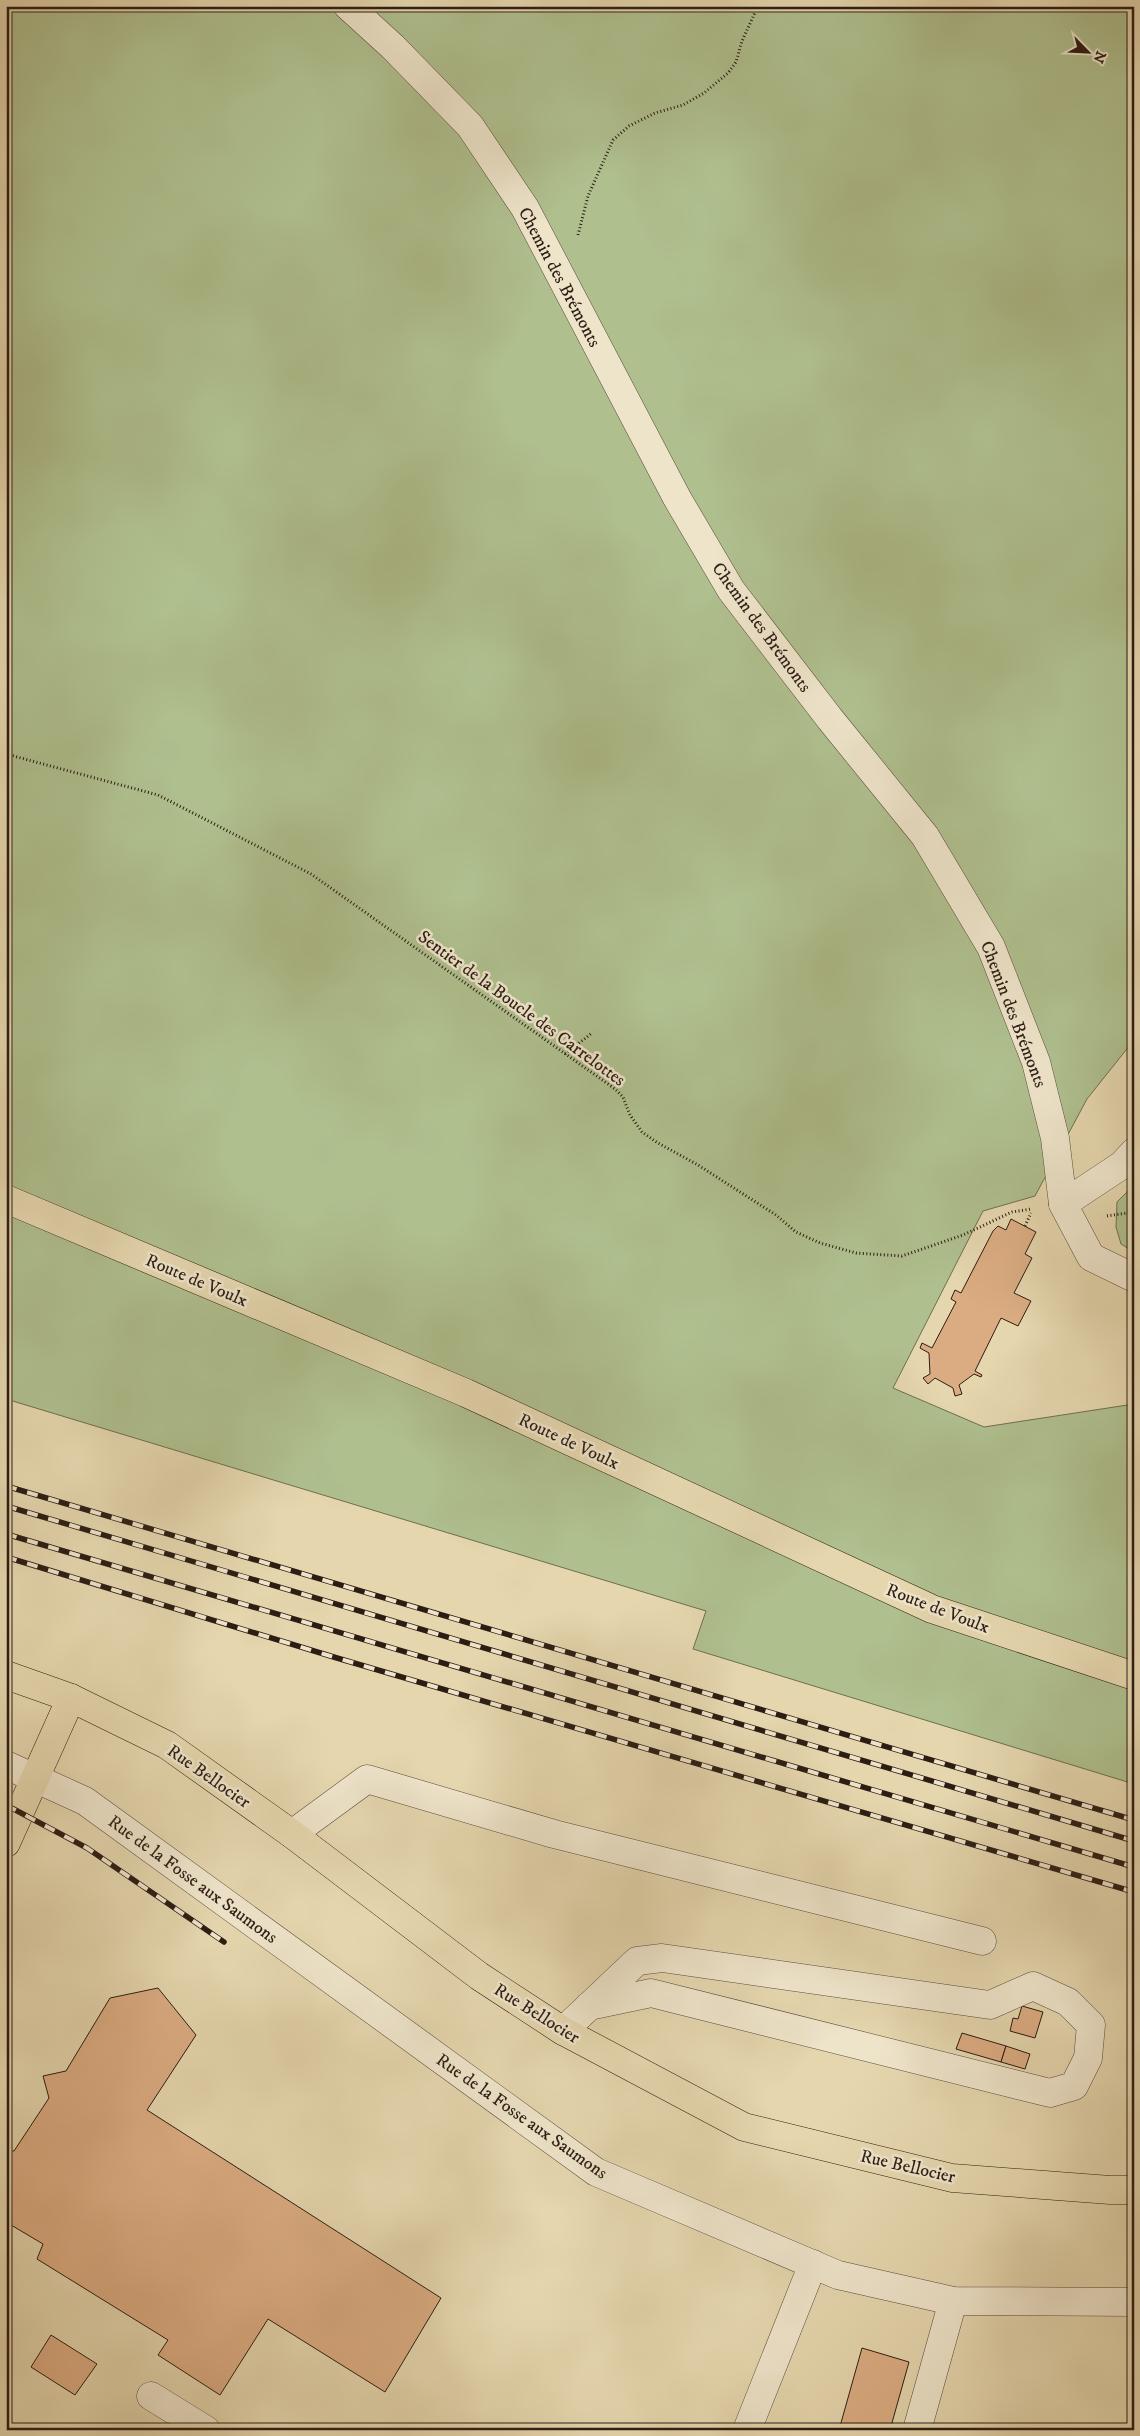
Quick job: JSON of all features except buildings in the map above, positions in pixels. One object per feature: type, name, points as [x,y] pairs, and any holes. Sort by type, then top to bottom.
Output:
[{"type":"main road","name":"Route de Voulx","points":[[6,1199],[466,1393],[932,1609],[1134,1676]]},
{"type":"main road","name":"Rue Bellocier","points":[[6,1675],[71,1698],[167,1745],[292,1834],[479,1976],[563,2031],[744,2127],[952,2178],[1110,2190],[1134,2190]]},
{"type":"main road","points":[[6,1844],[71,1698]]},
{"type":"street","name":"Chemin des Brémonts","points":[[348,6],[393,47],[470,126],[524,208],[677,498],[731,590],[830,719],[925,836],[991,947],[1036,1062],[1055,1138],[1063,1204]]},
{"type":"street","points":[[1134,1152],[1122,1165],[1063,1204],[1091,1257],[1134,1278]]},
{"type":"street","name":"Rue de la Fosse aux Saumons","points":[[6,1765],[85,1801],[596,2172],[838,2274],[953,2301],[1134,2302]]},
{"type":"street","points":[[292,1834],[367,1779],[554,1834],[982,1941]]},
{"type":"street","points":[[563,2031],[589,2006],[637,1961],[662,1958],[990,2005],[1033,1986],[1068,2002],[1091,2025],[1088,2058],[1074,2086],[1050,2093],[651,1993],[589,2006]]},
{"type":"street","points":[[747,2430],[813,2264]]},
{"type":"street","points":[[917,2430],[953,2301]]},
{"type":"street","points":[[151,2396],[206,2430]]},
{"type":"path","points":[[560,277],[578,233],[588,196],[613,140],[629,126],[655,112],[683,105],[704,93],[728,73],[736,62],[742,41],[758,6]]},
{"type":"path","name":"Sentier de la Boucle des Carrelottes","points":[[6,754],[158,795],[311,874],[623,1097],[630,1115],[642,1132],[776,1215],[796,1232],[820,1243],[856,1253],[902,1256],[963,1235],[1012,1212],[1033,1208],[1025,1226]]},
{"type":"path","points":[[565,1054],[592,1033]]},
{"type":"green space","points":[[6,6],[1134,6],[1134,1040],[1087,1099],[1035,1196],[983,1211],[893,1388],[984,1427],[1134,1404],[1134,1784],[693,1649],[706,1611],[6,1399]]},
{"type":"green space","points":[[1134,1185],[1134,1252],[1121,1244],[1116,1227],[1117,1202]]},
{"type":"railway","points":[[6,1486],[1134,1820]]},
{"type":"railway","points":[[6,1506],[1134,1841]]},
{"type":"railway","points":[[6,1534],[1134,1867]]},
{"type":"railway","points":[[6,1557],[337,1658],[1134,1892]]},
{"type":"railway","points":[[6,1805],[87,1848],[224,1942]]}]
